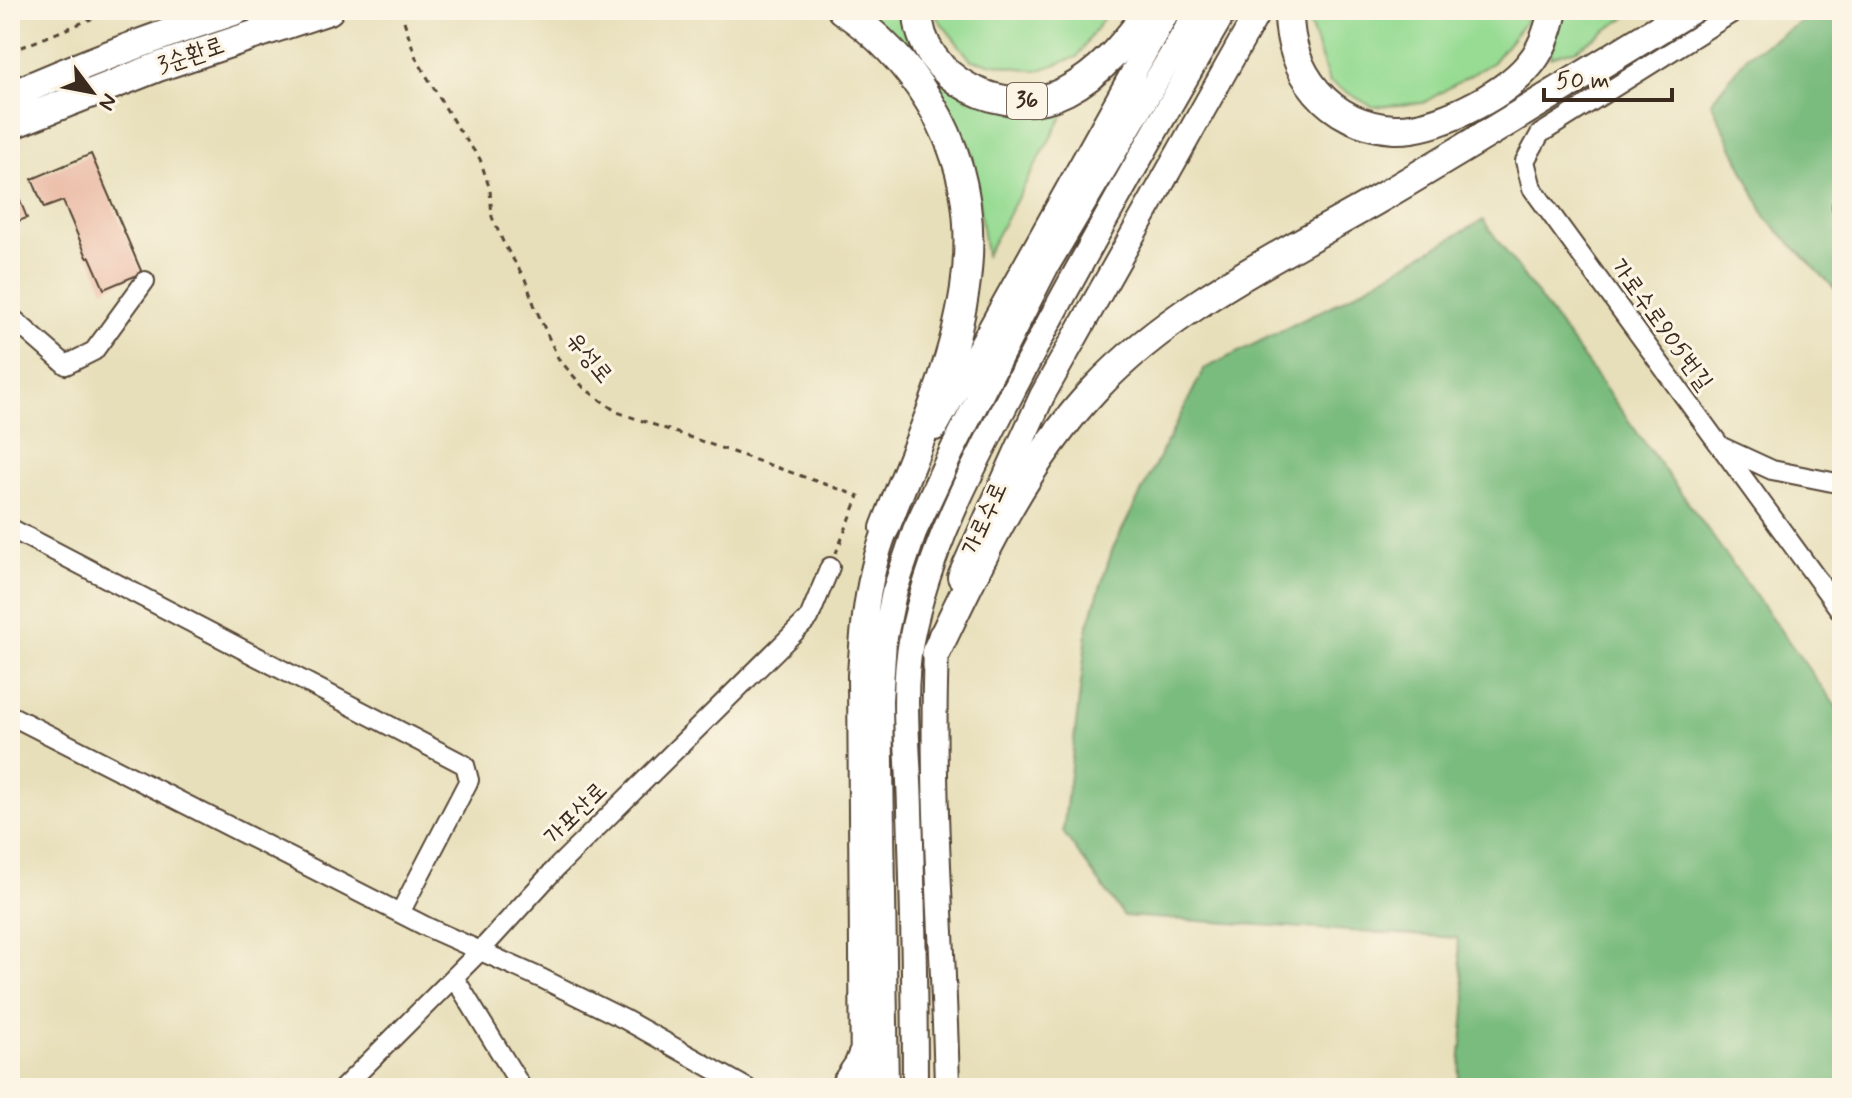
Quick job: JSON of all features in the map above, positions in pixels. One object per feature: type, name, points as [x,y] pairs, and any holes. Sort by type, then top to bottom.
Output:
[{"type":"highway","name":"3순환로","points":[[10,96],[106,55],[237,10]]},
{"type":"highway","name":"3순환로","points":[[10,125],[158,67],[329,10]]},
{"type":"highway","points":[[842,10],[897,56],[926,96],[956,155],[968,210],[967,280],[958,331],[938,392],[885,528]]},
{"type":"highway","name":"36","points":[[918,10],[919,25],[926,43],[950,75],[977,92],[1015,101],[1051,97],[1076,85],[1111,58],[1150,10]]},
{"type":"highway","points":[[1289,10],[1296,57],[1312,88],[1349,116],[1395,129],[1429,124],[1454,115],[1513,81],[1541,48],[1553,10]]},
{"type":"highway","points":[[936,652],[978,564],[1038,463],[1094,390],[1122,363],[1193,307],[1442,161],[1690,10]]},
{"type":"main road","points":[[863,1088],[860,676],[871,582],[885,528],[954,391],[1168,10]]},
{"type":"main road","points":[[886,1088],[880,700],[884,641],[894,593],[915,530],[1046,267],[1198,10]]},
{"type":"main road","name":"가로수로","points":[[915,1088],[906,705],[911,645],[920,599],[937,548],[974,465],[1070,281],[1225,10]]},
{"type":"main road","name":"가로수로","points":[[947,1088],[945,961],[934,715],[936,652],[952,598],[975,539],[1042,396],[1259,10]]},
{"type":"main road","points":[[936,652],[907,751],[937,826]]},
{"type":"main road","points":[[841,1088],[857,1064],[863,1047],[881,877]]},
{"type":"street","name":"가로수로905번길","points":[[1737,10],[1540,134],[1525,161],[1532,188],[1842,613]]},
{"type":"street","points":[[10,316],[66,365],[94,351],[145,281]]},
{"type":"street","points":[[1719,446],[1772,470],[1842,484]]},
{"type":"street","points":[[10,528],[465,765],[469,780],[400,913]]},
{"type":"street","name":"가포산로","points":[[343,1088],[480,951],[557,867],[809,618],[830,567]]},
{"type":"street","points":[[10,715],[400,913],[624,1019],[747,1088]]},
{"type":"street","points":[[454,977],[522,1088]]},
{"type":"path","points":[[10,52],[113,10]]},
{"type":"path","name":"유성로","points":[[404,21],[416,58],[480,159],[490,190],[492,217],[525,279],[558,358],[584,388],[617,412],[859,496],[830,567]]},
{"type":"green space","points":[[863,10],[902,10],[905,24],[918,49],[968,99],[1063,100],[1065,112],[986,255],[971,150],[945,100],[910,56]]},
{"type":"green space","points":[[931,10],[1109,10],[1077,57],[1037,71],[971,60]]},
{"type":"green space","points":[[1311,10],[1535,10],[1493,62],[1423,103],[1373,107],[1329,82],[1309,21]]},
{"type":"green space","points":[[1559,10],[1637,10],[1577,49],[1550,57]]},
{"type":"green space","points":[[1820,10],[1838,10],[1842,17],[1842,296],[1766,218],[1711,102],[1748,55]]},
{"type":"green space","points":[[1483,220],[1842,715],[1842,1088],[1458,1088],[1466,999],[1457,938],[1124,916],[1063,832],[1088,625],[1113,548],[1204,369],[1339,302]]},
{"type":"building","points":[[91,154],[142,273],[104,289],[63,201],[44,208],[32,179]]},
{"type":"building","points":[[15,188],[27,218],[10,224],[10,190]]}]
